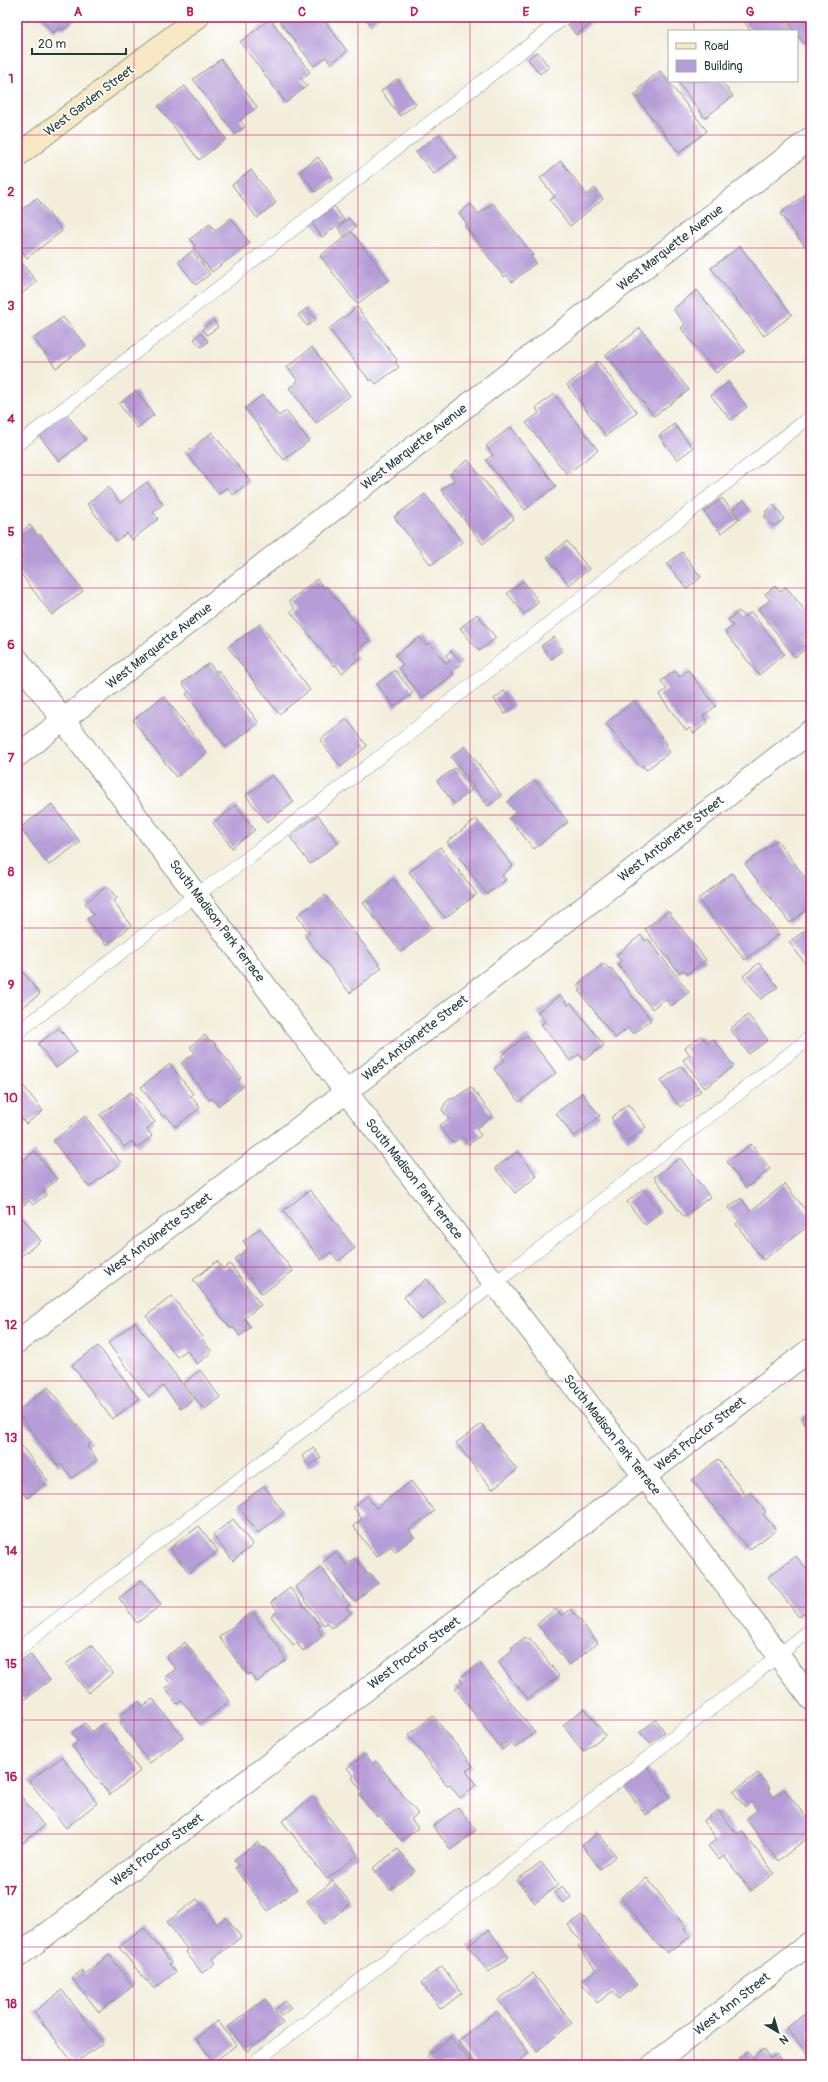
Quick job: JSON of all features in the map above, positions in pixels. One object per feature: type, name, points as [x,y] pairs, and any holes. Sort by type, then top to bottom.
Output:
[{"type":"main road","name":"West Garden Street","points":[[17,156],[198,17]]},
{"type":"street","name":"West Marquette Avenue","points":[[17,756],[811,138]]},
{"type":"street","name":"South Madison Park Terrace","points":[[17,659],[65,720],[346,1092],[645,1478],[811,1699]]},
{"type":"street","name":"West Antoinette Street","points":[[17,1342],[346,1092],[811,731]]},
{"type":"street","name":"West Proctor Street","points":[[17,1957],[645,1478],[811,1349]]},
{"type":"street","name":"West Ann Street","points":[[653,2065],[811,1942]]},
{"type":"lane","points":[[17,445],[565,17]]},
{"type":"lane","points":[[17,1033],[197,894],[228,873],[390,749],[811,416]]},
{"type":"lane","points":[[17,1650],[811,1037]]},
{"type":"lane","points":[[251,2065],[779,1656],[811,1629]]},
{"type":"building","points":[[41,17],[80,17],[63,30],[61,27],[53,33]]},
{"type":"building","points":[[276,17],[322,17],[347,51],[331,64],[326,57],[314,66]]},
{"type":"building","points":[[364,17],[379,17],[370,24]]},
{"type":"building","points":[[572,17],[592,17],[595,21],[576,35],[566,22]]},
{"type":"building","points":[[740,17],[781,17],[790,30],[750,30]]},
{"type":"building","points":[[784,17],[811,17],[811,49],[807,43],[805,45],[798,35],[798,30],[793,30]]},
{"type":"building","points":[[270,19],[310,72],[301,79],[307,86],[286,103],[240,42]]},
{"type":"building","points":[[537,51],[549,67],[540,74],[528,59]]},
{"type":"building","points":[[221,59],[257,107],[240,120],[245,127],[235,134],[193,79]]},
{"type":"building","points":[[660,71],[707,131],[679,153],[634,95],[641,90],[639,88]]},
{"type":"building","points":[[397,79],[416,104],[400,116],[381,91]]},
{"type":"building","points":[[678,82],[722,82],[733,96],[705,118]]},
{"type":"building","points":[[185,86],[226,139],[199,160],[158,106]]},
{"type":"building","points":[[439,134],[456,157],[434,174],[416,152]]},
{"type":"building","points":[[318,157],[333,178],[315,192],[300,171]]},
{"type":"building","points":[[561,161],[587,195],[595,188],[603,199],[570,226],[550,200],[555,197],[540,178]]},
{"type":"building","points":[[251,170],[276,203],[257,218],[232,185]]},
{"type":"building","points":[[807,193],[811,198],[811,254],[780,214]]},
{"type":"building","points":[[37,198],[62,231],[27,258],[17,245],[17,213]]},
{"type":"building","points":[[493,203],[533,255],[531,256],[536,263],[512,282],[507,275],[504,277],[465,226],[467,224],[459,213],[471,204],[479,214]]},
{"type":"building","points":[[334,206],[344,220],[322,237],[312,223]]},
{"type":"building","points":[[231,218],[250,243],[212,272],[193,248],[195,246],[190,239],[210,224],[215,231]]},
{"type":"building","points":[[349,218],[356,227],[344,236],[338,227]]},
{"type":"building","points":[[352,232],[389,280],[357,304],[320,256]]},
{"type":"building","points":[[740,246],[792,315],[764,336],[711,268]]},
{"type":"building","points":[[192,251],[210,274],[196,285],[178,262]]},
{"type":"building","points":[[17,257],[37,282],[17,297]]},
{"type":"building","points":[[697,290],[745,351],[716,373],[681,328],[685,324],[673,309]]},
{"type":"building","points":[[357,307],[397,360],[395,362],[399,367],[376,384],[372,379],[370,381],[329,329]]},
{"type":"building","points":[[307,308],[316,320],[307,326],[298,315]]},
{"type":"building","points":[[63,317],[86,346],[56,368],[34,339]]},
{"type":"building","points":[[213,320],[218,327],[207,335],[202,329]]},
{"type":"building","points":[[640,328],[689,390],[654,416],[606,355]]},
{"type":"building","points":[[201,333],[208,342],[201,347],[194,339]]},
{"type":"building","points":[[312,347],[350,396],[316,423],[289,388],[298,381],[287,367]]},
{"type":"building","points":[[598,361],[637,412],[606,436],[567,385]]},
{"type":"building","points":[[728,382],[747,407],[731,420],[711,396]]},
{"type":"building","points":[[136,391],[154,415],[137,428],[119,404]]},
{"type":"building","points":[[554,394],[598,450],[567,474],[526,423],[539,413],[536,408]]},
{"type":"building","points":[[263,395],[279,416],[286,411],[309,441],[284,460],[245,408]]},
{"type":"building","points":[[65,412],[86,440],[59,461],[37,433]]},
{"type":"building","points":[[674,424],[693,448],[677,460],[659,436]]},
{"type":"building","points":[[511,427],[556,486],[525,510],[486,460],[493,455],[486,446]]},
{"type":"building","points":[[212,432],[250,481],[233,495],[227,487],[219,494],[186,453]]},
{"type":"building","points":[[468,460],[514,519],[483,544],[441,490],[454,480],[450,474]]},
{"type":"building","points":[[147,482],[163,504],[153,512],[158,519],[132,540],[127,533],[116,541],[87,504],[108,487],[120,503]]},
{"type":"building","points":[[425,494],[462,542],[431,565],[394,517]]},
{"type":"building","points":[[722,498],[739,519],[721,533],[704,512]]},
{"type":"building","points":[[744,500],[752,510],[740,519],[733,509]]},
{"type":"building","points":[[774,505],[784,519],[775,526],[773,524],[771,525],[764,516],[767,514],[765,512]]},
{"type":"building","points":[[30,525],[38,536],[40,534],[83,591],[52,615],[17,569],[17,566],[22,562],[17,555],[17,551],[22,548],[17,541],[17,534]]},
{"type":"building","points":[[567,541],[589,569],[569,585],[547,557]]},
{"type":"building","points":[[682,552],[701,577],[687,589],[667,564]]},
{"type":"building","points":[[317,579],[324,588],[326,586],[369,640],[354,653],[358,659],[342,673],[336,665],[334,666],[291,612],[295,608],[289,601]]},
{"type":"building","points":[[523,581],[539,602],[524,614],[507,593]]},
{"type":"building","points":[[775,586],[780,592],[786,587],[811,618],[811,633],[802,640],[808,647],[795,657],[758,609],[770,600],[765,594]]},
{"type":"building","points":[[739,611],[744,617],[751,612],[784,654],[759,675],[725,632],[733,626],[728,620]]},
{"type":"building","points":[[477,614],[496,638],[479,651],[460,628]]},
{"type":"building","points":[[260,624],[310,690],[279,714],[228,647]]},
{"type":"building","points":[[420,637],[426,645],[430,643],[446,664],[450,661],[446,655],[451,651],[462,663],[452,673],[454,674],[422,698],[399,667],[403,665],[395,655]]},
{"type":"building","points":[[554,637],[563,650],[551,659],[541,646]]},
{"type":"building","points":[[209,663],[216,672],[218,670],[259,723],[226,747],[186,694],[189,692],[182,683]]},
{"type":"building","points":[[395,670],[413,693],[394,707],[377,684]]},
{"type":"building","points":[[688,670],[716,706],[703,716],[708,722],[694,733],[690,728],[686,730],[659,695],[667,689],[661,681],[675,671],[680,677]]},
{"type":"building","points":[[504,691],[515,706],[505,714],[494,699]]},
{"type":"building","points":[[164,696],[207,753],[176,777],[133,720]]},
{"type":"building","points":[[634,701],[667,744],[665,746],[670,752],[646,770],[642,765],[640,767],[606,723]]},
{"type":"building","points":[[347,719],[367,746],[341,767],[320,740]]},
{"type":"building","points":[[465,746],[502,796],[488,806],[451,757]]},
{"type":"building","points":[[455,768],[472,790],[454,804],[437,781]]},
{"type":"building","points":[[272,775],[294,802],[267,822],[246,796]]},
{"type":"building","points":[[535,780],[568,822],[534,849],[509,818],[516,813],[507,802]]},
{"type":"building","points":[[52,804],[80,842],[49,865],[20,828]]},
{"type":"building","points":[[236,805],[255,830],[232,848],[213,823]]},
{"type":"building","points":[[318,815],[338,843],[310,864],[290,837]]},
{"type":"building","points":[[476,819],[513,866],[502,875],[506,880],[487,894],[447,842]]},
{"type":"building","points":[[777,840],[811,885],[811,906],[790,923],[745,864]]},
{"type":"building","points":[[440,847],[477,894],[445,918],[409,872]]},
{"type":"building","points":[[732,873],[779,934],[745,960],[698,899]]},
{"type":"building","points":[[394,879],[432,928],[401,952],[363,903]]},
{"type":"building","points":[[107,886],[117,898],[113,901],[131,926],[107,945],[87,919],[94,915],[85,903]]},
{"type":"building","points":[[325,895],[382,968],[350,993],[305,936],[310,933],[297,916]]},
{"type":"building","points":[[668,911],[706,960],[687,974],[684,970],[679,973],[645,929]]},
{"type":"building","points":[[811,926],[811,971],[789,942]]},
{"type":"building","points":[[641,935],[645,941],[648,939],[689,992],[671,1006],[665,999],[652,1009],[617,964],[621,961],[616,955]]},
{"type":"building","points":[[604,963],[609,969],[611,968],[651,1020],[633,1034],[628,1028],[615,1038],[579,991],[581,990],[577,985]]},
{"type":"building","points":[[759,963],[778,987],[761,999],[743,976]]},
{"type":"building","points":[[20,968],[40,994],[23,1007],[17,999],[17,971]]},
{"type":"building","points":[[560,995],[568,1005],[571,1003],[604,1045],[584,1060],[579,1054],[570,1061],[541,1024],[545,1022],[537,1012]]},
{"type":"building","points":[[748,1015],[768,1040],[749,1054],[730,1029]]},
{"type":"building","points":[[59,1028],[77,1052],[56,1068],[38,1044]]},
{"type":"building","points":[[205,1035],[210,1042],[212,1040],[241,1078],[238,1080],[244,1086],[218,1106],[212,1098],[210,1100],[181,1063],[195,1053],[190,1047]]},
{"type":"building","points":[[527,1035],[556,1073],[519,1102],[494,1069],[505,1060],[501,1056]]},
{"type":"building","points":[[701,1036],[707,1043],[713,1039],[734,1066],[705,1088],[683,1060],[690,1055],[685,1048]]},
{"type":"building","points":[[170,1064],[193,1094],[191,1096],[200,1108],[175,1127],[166,1115],[163,1117],[141,1087]]},
{"type":"building","points":[[681,1066],[701,1091],[680,1107],[660,1081]]},
{"type":"building","points":[[17,1078],[43,1111],[26,1124],[17,1113]]},
{"type":"building","points":[[471,1087],[493,1116],[476,1129],[481,1135],[468,1145],[462,1137],[453,1143],[439,1126],[449,1119],[442,1110],[446,1102],[455,1098]]},
{"type":"building","points":[[131,1092],[155,1122],[147,1129],[152,1136],[137,1148],[132,1141],[124,1147],[100,1115]]},
{"type":"building","points":[[582,1093],[600,1116],[574,1137],[556,1113]]},
{"type":"building","points":[[628,1104],[646,1127],[628,1141],[611,1118]]},
{"type":"building","points":[[85,1116],[121,1163],[89,1187],[53,1141]]},
{"type":"building","points":[[751,1144],[770,1169],[746,1188],[727,1162]]},
{"type":"building","points":[[35,1151],[57,1180],[43,1191],[46,1195],[33,1205],[29,1201],[21,1207],[17,1201],[17,1165]]},
{"type":"building","points":[[518,1151],[537,1176],[515,1193],[495,1168]]},
{"type":"building","points":[[680,1158],[710,1197],[684,1217],[654,1177]]},
{"type":"building","points":[[785,1184],[811,1217],[811,1224],[763,1260],[736,1224],[739,1221],[728,1208],[741,1198],[750,1211]]},
{"type":"building","points":[[643,1189],[661,1212],[645,1225],[627,1202]]},
{"type":"building","points":[[310,1190],[355,1248],[338,1261],[331,1252],[321,1260],[283,1211]]},
{"type":"building","points":[[17,1211],[41,1241],[17,1259]]},
{"type":"building","points":[[260,1228],[293,1271],[262,1294],[235,1259],[248,1248],[243,1241]]},
{"type":"building","points":[[217,1261],[223,1269],[230,1264],[261,1305],[244,1318],[251,1327],[240,1336],[233,1327],[231,1329],[193,1280]]},
{"type":"building","points":[[427,1279],[445,1302],[422,1320],[404,1297]]},
{"type":"building","points":[[172,1296],[203,1337],[201,1338],[212,1352],[197,1364],[187,1350],[177,1357],[146,1316]]},
{"type":"building","points":[[135,1322],[194,1399],[181,1409],[163,1386],[149,1397],[108,1343]]},
{"type":"building","points":[[98,1346],[139,1399],[112,1419],[72,1365]]},
{"type":"building","points":[[200,1370],[220,1397],[204,1410],[184,1383]]},
{"type":"building","points":[[48,1387],[91,1443],[87,1446],[97,1460],[72,1478],[61,1464],[58,1466],[17,1412]]},
{"type":"building","points":[[811,1411],[811,1435],[801,1418]]},
{"type":"building","points":[[482,1424],[517,1470],[492,1489],[456,1443]]},
{"type":"building","points":[[17,1440],[48,1481],[27,1498],[23,1493],[17,1494]]},
{"type":"building","points":[[313,1447],[321,1458],[309,1466],[302,1456]]},
{"type":"building","points":[[718,1459],[746,1496],[751,1492],[766,1512],[763,1514],[776,1530],[749,1550],[692,1480]]},
{"type":"building","points":[[411,1481],[434,1511],[409,1530],[414,1537],[395,1552],[391,1546],[376,1557],[353,1526],[362,1519],[353,1507],[367,1496],[376,1508]]},
{"type":"building","points":[[264,1486],[284,1513],[258,1533],[238,1506]]},
{"type":"building","points":[[233,1519],[253,1545],[233,1561],[213,1535]]},
{"type":"building","points":[[199,1526],[218,1551],[189,1573],[170,1548]]},
{"type":"building","points":[[336,1552],[346,1565],[355,1558],[368,1575],[370,1573],[378,1583],[354,1602],[323,1562]]},
{"type":"building","points":[[796,1556],[811,1575],[811,1608],[799,1617],[768,1577]]},
{"type":"building","points":[[321,1568],[350,1605],[346,1607],[351,1613],[332,1628],[327,1623],[324,1625],[295,1587]]},
{"type":"building","points":[[142,1580],[161,1605],[137,1623],[119,1598]]},
{"type":"building","points":[[290,1588],[320,1626],[317,1628],[323,1636],[303,1651],[297,1643],[294,1646],[271,1616],[278,1611],[271,1602]]},
{"type":"building","points":[[556,1609],[562,1616],[571,1609],[598,1643],[569,1665],[537,1624]]},
{"type":"building","points":[[252,1612],[281,1650],[280,1651],[286,1660],[257,1682],[250,1673],[248,1675],[219,1637]]},
{"type":"building","points":[[525,1637],[527,1640],[530,1638],[559,1676],[528,1699],[498,1662],[513,1650],[511,1648]]},
{"type":"building","points":[[185,1642],[230,1701],[200,1724],[182,1701],[177,1704],[165,1688],[171,1684],[165,1677],[176,1669],[166,1657]]},
{"type":"building","points":[[91,1645],[113,1673],[88,1693],[66,1664]]},
{"type":"building","points":[[30,1654],[50,1680],[24,1700],[17,1692],[17,1664]]},
{"type":"building","points":[[480,1663],[535,1733],[515,1748],[511,1743],[502,1750],[455,1688],[463,1682],[460,1678]]},
{"type":"building","points":[[153,1699],[183,1737],[150,1763],[120,1723],[123,1720],[119,1716],[139,1701],[143,1706]]},
{"type":"building","points":[[585,1708],[605,1735],[583,1752],[563,1725]]},
{"type":"building","points":[[433,1716],[473,1766],[466,1771],[476,1785],[460,1798],[449,1784],[447,1785],[408,1735]]},
{"type":"building","points":[[656,1720],[665,1732],[650,1744],[640,1732]]},
{"type":"building","points":[[85,1723],[92,1732],[104,1723],[140,1771],[110,1795],[72,1746],[78,1741],[72,1733]]},
{"type":"building","points":[[365,1754],[373,1764],[376,1761],[418,1814],[411,1819],[418,1828],[402,1841],[379,1815],[377,1817],[360,1795],[363,1793],[352,1778],[354,1776],[347,1768]]},
{"type":"building","points":[[62,1757],[97,1803],[66,1828],[29,1781]]},
{"type":"building","points":[[647,1767],[670,1797],[646,1815],[623,1785]]},
{"type":"building","points":[[758,1773],[770,1788],[768,1790],[774,1797],[784,1789],[811,1823],[811,1835],[778,1861],[746,1819],[757,1810],[751,1802],[745,1807],[733,1792]]},
{"type":"building","points":[[20,1795],[44,1826],[17,1847],[17,1798]]},
{"type":"building","points":[[313,1797],[358,1855],[327,1879],[282,1821]]},
{"type":"building","points":[[458,1807],[476,1830],[451,1850],[433,1826]]},
{"type":"building","points":[[718,1810],[737,1834],[742,1831],[774,1873],[751,1891],[724,1856],[719,1860],[708,1846],[717,1839],[703,1821]]},
{"type":"building","points":[[598,1833],[616,1856],[600,1869],[582,1845]]},
{"type":"building","points":[[258,1842],[263,1848],[264,1846],[297,1889],[268,1911],[235,1868],[239,1866],[234,1860]]},
{"type":"building","points":[[398,1849],[415,1871],[390,1890],[373,1868]]},
{"type":"building","points":[[541,1862],[558,1885],[535,1903],[517,1880]]},
{"type":"building","points":[[647,1878],[686,1928],[684,1929],[690,1937],[667,1953],[662,1947],[660,1948],[621,1897]]},
{"type":"building","points":[[333,1881],[351,1904],[325,1924],[307,1901]]},
{"type":"building","points":[[562,1886],[571,1897],[563,1903],[554,1892]]},
{"type":"building","points":[[197,1899],[216,1924],[226,1917],[241,1937],[213,1959],[216,1963],[202,1973],[186,1952],[188,1950],[167,1922]]},
{"type":"building","points":[[582,1915],[637,1985],[619,1999],[613,1991],[597,2003],[581,1982],[596,1970],[578,1946],[582,1943],[568,1925]]},
{"type":"building","points":[[144,1928],[171,1962],[169,1964],[176,1972],[154,1989],[119,1947]]},
{"type":"building","points":[[489,1930],[509,1957],[489,1972],[468,1946]]},
{"type":"building","points":[[109,1955],[133,1986],[99,2012],[72,1978],[82,1970],[85,1974]]},
{"type":"building","points":[[442,1966],[462,1993],[441,2009],[421,1983]]},
{"type":"building","points":[[533,1973],[572,2023],[537,2051],[498,2000]]},
{"type":"building","points":[[62,1990],[103,2043],[74,2064],[34,2012]]},
{"type":"building","points":[[265,1999],[283,2023],[247,2051],[228,2027]]},
{"type":"building","points":[[285,2001],[291,2008],[281,2016],[275,2009]]},
{"type":"building","points":[[811,2009],[811,2059],[787,2028]]},
{"type":"building","points":[[497,2011],[529,2053],[514,2065],[476,2065],[458,2041]]},
{"type":"building","points":[[218,2021],[236,2045],[214,2062],[196,2038]]},
{"type":"building","points":[[451,2037],[473,2065],[434,2065],[427,2056]]},
{"type":"building","points":[[763,2049],[771,2058],[777,2054],[786,2065],[742,2065],[744,2064],[739,2058],[748,2051],[753,2058]]}]
